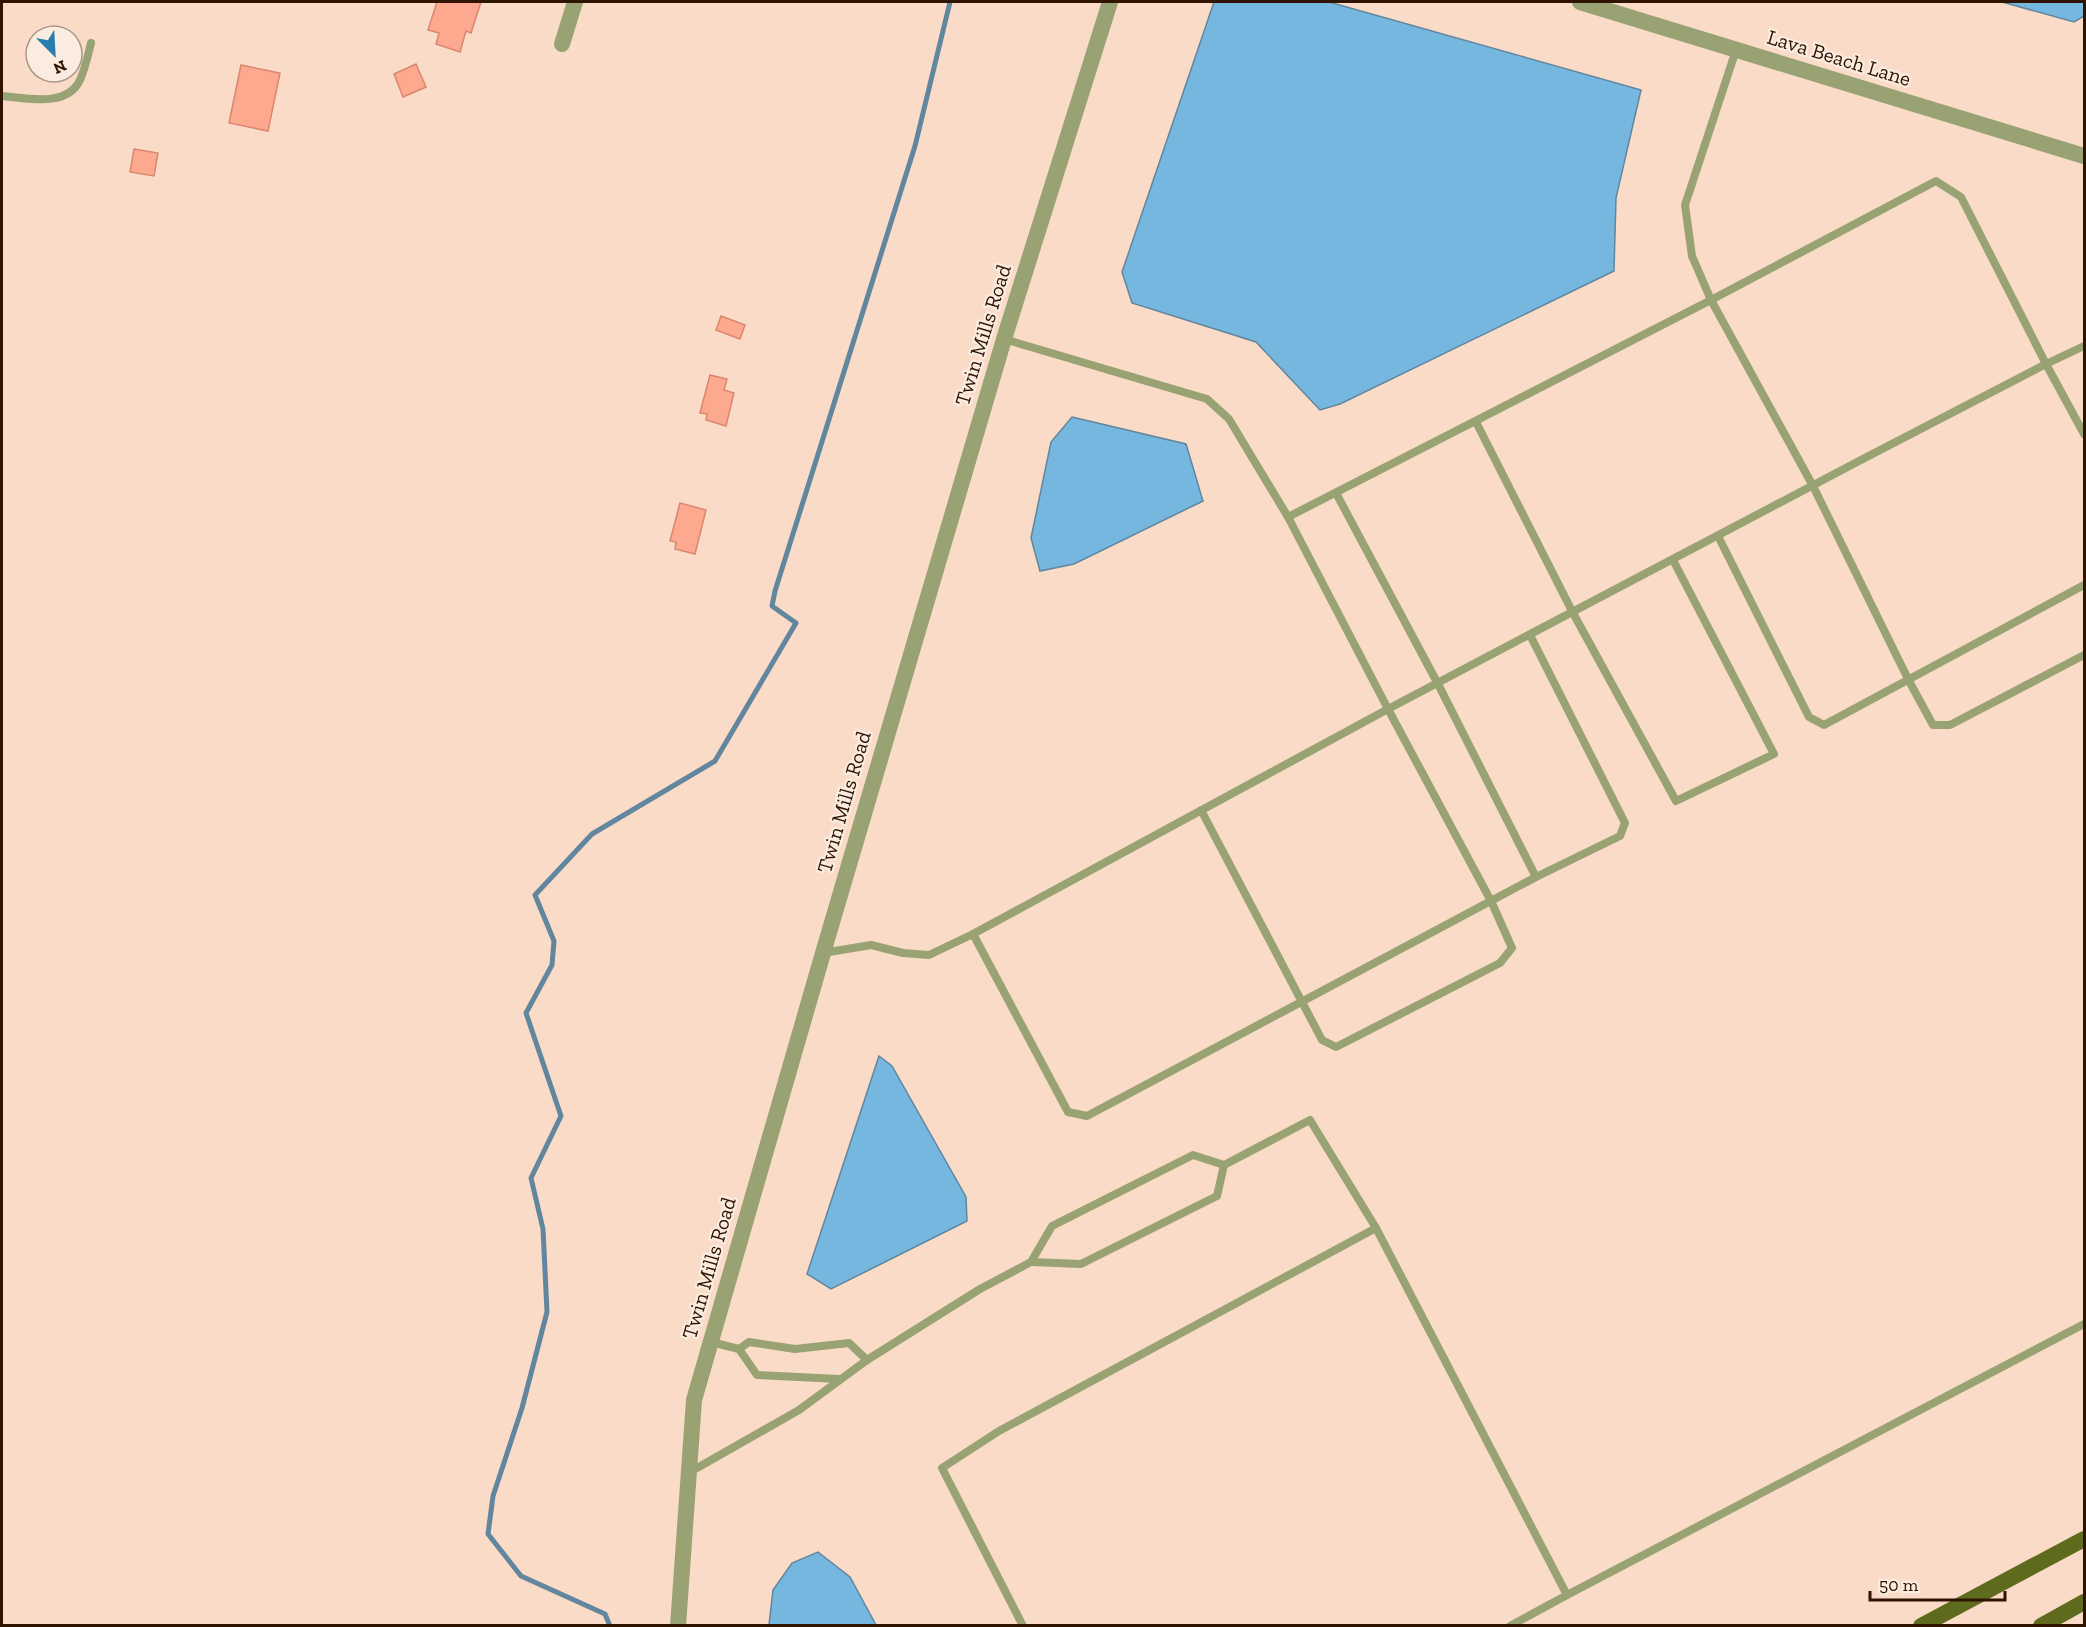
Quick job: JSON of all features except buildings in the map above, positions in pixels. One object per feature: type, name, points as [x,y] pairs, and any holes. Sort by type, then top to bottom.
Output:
[{"type":"main road","points":[[1921,1626],[2085,1539]]},
{"type":"main road","points":[[2041,1626],[2085,1602]]},
{"type":"street","points":[[562,44],[575,2]]},
{"type":"street","name":"Twin Mills Road","points":[[678,1626],[694,1400],[1004,339],[1110,2]]},
{"type":"street","name":"Lava Beach Lane","points":[[1580,2],[2085,156]]},
{"type":"lane","points":[[2,96],[48,99],[66,94],[80,81],[91,43]]},
{"type":"lane","points":[[1736,50],[1685,205],[1692,256],[1711,300],[1813,486],[1908,681],[1933,725],[1950,725],[2085,655]]},
{"type":"lane","points":[[1288,517],[1476,422],[1936,181],[1961,197],[2046,364],[2085,434]]},
{"type":"lane","points":[[1004,339],[1207,399],[1229,419],[1288,517],[1491,901],[1512,948],[1500,963],[1336,1047],[1322,1040],[1201,810]]},
{"type":"lane","points":[[823,953],[871,945],[903,953],[929,955],[973,934],[1388,709],[2046,364],[2085,346]]},
{"type":"lane","points":[[1476,422],[1573,613],[1676,801],[1774,754],[1672,560]]},
{"type":"lane","points":[[1336,493],[1438,684],[1536,877]]},
{"type":"lane","points":[[1718,536],[1809,717],[1824,725],[2085,585]]},
{"type":"lane","points":[[973,934],[1068,1112],[1087,1116],[1536,877],[1620,836],[1625,823],[1530,635]]},
{"type":"lane","points":[[1031,1262],[1052,1226],[1193,1155],[1224,1165],[1310,1120],[1376,1228],[1567,1595]]},
{"type":"lane","points":[[689,1473],[799,1410],[867,1360],[980,1289],[1031,1262],[1081,1264],[1217,1196],[1224,1165]]},
{"type":"lane","points":[[1023,1626],[942,1468],[999,1431],[1376,1228]]},
{"type":"lane","points":[[1510,1626],[2085,1324]]},
{"type":"lane","points":[[711,1342],[739,1349],[757,1376],[839,1379]]},
{"type":"lane","points":[[739,1349],[749,1342],[795,1349],[849,1343],[867,1360]]},
{"type":"water","points":[[1214,2],[1329,2],[1641,90],[1616,198],[1614,271],[1340,404],[1320,410],[1256,342],[1132,303],[1122,272]]},
{"type":"water","points":[[2002,2],[2084,2],[2084,16],[2074,22]]},
{"type":"water","points":[[1072,417],[1186,444],[1203,501],[1074,564],[1040,571],[1031,538],[1051,442]]},
{"type":"water","points":[[879,1056],[892,1066],[966,1197],[967,1221],[831,1289],[807,1274]]},
{"type":"water","points":[[818,1552],[850,1577],[876,1625],[769,1625],[773,1590],[792,1563]]},
{"type":"waterway","points":[[610,1626],[605,1614],[521,1576],[488,1534],[493,1496],[522,1408],[547,1312],[543,1229],[531,1178],[561,1116],[526,1013],[552,965],[554,941],[535,895],[592,834],[715,761],[796,623],[772,606],[775,591],[915,146],[950,2]]}]
